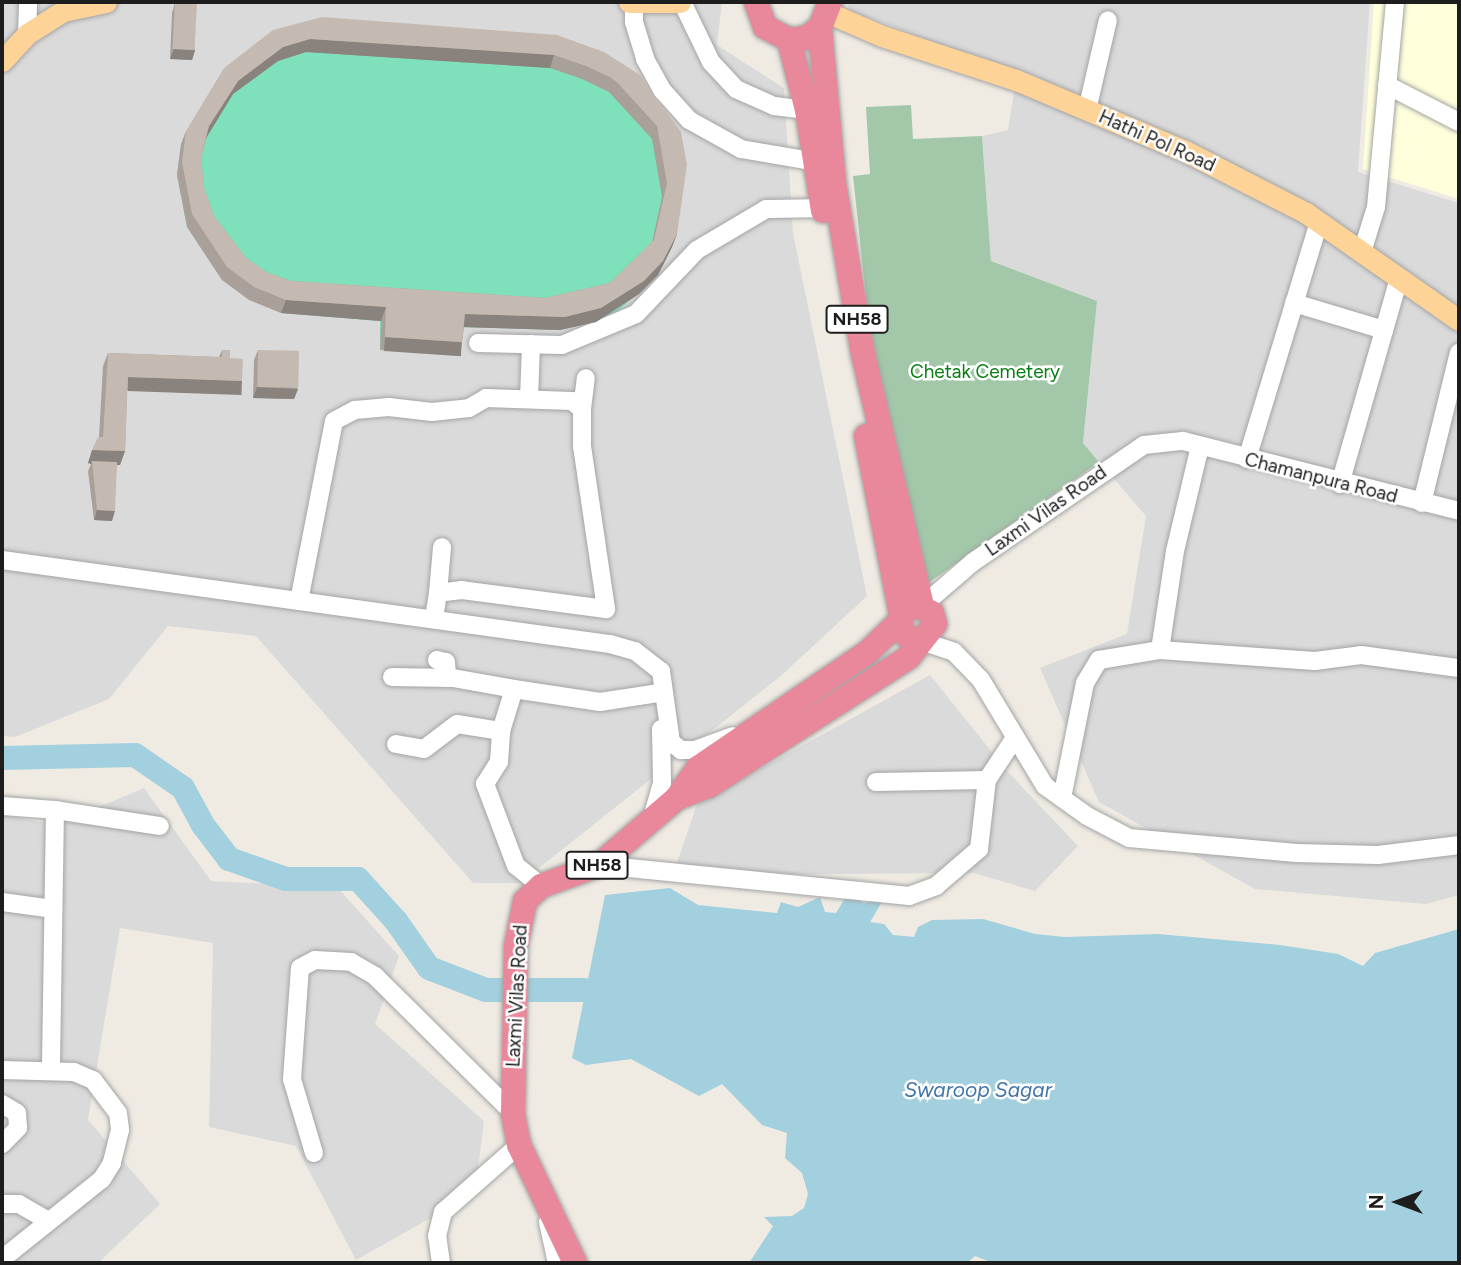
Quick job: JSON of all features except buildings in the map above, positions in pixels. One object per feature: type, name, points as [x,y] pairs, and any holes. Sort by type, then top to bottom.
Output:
[{"type":"highway","points":[[755,2],[765,27],[789,40],[806,38],[826,14]]},
{"type":"highway","name":"NH58","points":[[541,886],[599,864],[649,826],[677,798],[698,768],[868,652],[908,614],[830,208],[820,58],[826,14]]},
{"type":"highway","name":"NH58","points":[[789,40],[807,110],[812,161],[830,208]]},
{"type":"highway","points":[[908,614],[906,637],[921,641]]},
{"type":"highway","name":"NH58","points":[[677,798],[709,786],[867,685],[909,657],[921,641]]},
{"type":"highway","name":"Laxmi Vilas Road","points":[[541,886],[525,901],[518,923],[513,1102],[519,1145],[544,1205],[575,1263]]},
{"type":"main road","points":[[2,61],[27,34],[63,11],[106,2]]},
{"type":"main road","points":[[632,2],[681,2]]},
{"type":"main road","name":"Hathi Pol Road","points":[[826,14],[1087,110],[1185,151],[1319,222],[1459,320]]},
{"type":"street","points":[[27,34],[28,2]]},
{"type":"street","points":[[632,2],[645,59],[663,91],[689,120],[741,149],[812,161]]},
{"type":"street","points":[[681,2],[711,62],[736,89],[774,106],[807,110]]},
{"type":"street","points":[[1362,252],[1376,207],[1395,2]]},
{"type":"street","points":[[1087,110],[1108,20]]},
{"type":"street","points":[[1387,85],[1459,122]]},
{"type":"street","points":[[478,343],[562,345],[636,314],[697,250],[766,209],[830,208]]},
{"type":"street","points":[[1247,459],[1319,222]]},
{"type":"street","points":[[1340,484],[1399,278]]},
{"type":"street","points":[[1294,303],[1384,330]]},
{"type":"street","points":[[529,399],[531,344]]},
{"type":"street","points":[[1422,503],[1459,352]]},
{"type":"street","points":[[438,593],[462,590],[606,609],[582,446],[582,409],[586,378]]},
{"type":"street","points":[[299,601],[334,421],[355,410],[432,412],[469,408],[486,398],[572,401],[582,409]]},
{"type":"street","points":[[1160,650],[1192,444]]},
{"type":"street","name":"Laxmi Vilas Road","points":[[908,614],[973,562],[1096,474],[1144,445],[1192,444]]},
{"type":"street","name":"Chamanpura Road","points":[[1192,444],[1340,484],[1459,511]]},
{"type":"street","points":[[433,619],[442,547]]},
{"type":"street","points":[[2,560],[610,644],[650,660],[661,671],[671,742],[681,750],[695,750],[766,723]]},
{"type":"street","points":[[921,641],[954,652],[981,680],[1045,786],[1129,838],[1296,853],[1378,855],[1459,845]]},
{"type":"street","points":[[1062,798],[1085,683],[1099,660],[1160,650],[1315,661],[1361,655],[1459,667]]},
{"type":"street","points":[[437,660],[446,662],[447,678]]},
{"type":"street","points":[[649,826],[662,782],[659,693],[650,660]]},
{"type":"street","points":[[392,677],[447,678],[600,702],[659,693]]},
{"type":"street","points":[[514,689],[501,731],[499,762],[485,785],[516,866],[541,886]]},
{"type":"street","points":[[396,744],[424,750],[457,724],[501,731]]},
{"type":"street","points":[[599,864],[909,896],[936,886],[979,849],[987,780],[1014,738]]},
{"type":"street","points":[[876,782],[987,780]]},
{"type":"street","points":[[2,806],[55,810],[160,826]]},
{"type":"street","points":[[51,1069],[55,810]]},
{"type":"street","points":[[2,902],[53,909]]},
{"type":"street","points":[[314,1153],[292,1079],[300,968],[315,960],[351,962],[375,976],[513,1102]]},
{"type":"street","points":[[2,1070],[51,1069],[93,1080],[118,1113],[120,1130],[119,1144],[102,1179],[2,1259]]},
{"type":"street","points":[[2,1104],[17,1113],[18,1128],[2,1144]]},
{"type":"street","points":[[441,1263],[437,1236],[443,1212],[519,1145]]},
{"type":"street","points":[[2,1204],[19,1204],[49,1221]]},
{"type":"street","points":[[544,1205],[557,1263]]},
{"type":"shaded area","points":[[2,2],[722,2],[717,45],[784,88],[793,233],[867,596],[782,675],[520,883],[473,883],[256,636],[168,626],[109,699],[15,737],[2,736]]},
{"type":"shaded area","points":[[848,2],[1370,2],[1358,172],[1459,203],[1459,895],[1426,904],[1255,889],[1099,802],[1040,668],[1127,634],[1146,516],[1083,443],[1097,301],[991,261],[982,136],[1008,130],[1017,73],[849,10]]},
{"type":"shaded area","points":[[1374,2],[1459,2],[1459,199],[1363,169]]},
{"type":"shaded area","points":[[930,675],[1008,772],[1078,846],[1035,891],[974,873],[673,875],[697,804]]},
{"type":"shaded area","points":[[144,788],[211,881],[337,887],[399,956],[375,1024],[484,1121],[475,1193],[356,1260],[296,1146],[209,1127],[213,943],[120,928],[88,1120],[160,1204],[98,1263],[2,1263],[2,815],[57,825]]},
{"type":"green space","points":[[268,43],[552,48],[660,118],[672,247],[658,275],[618,311],[596,322],[560,330],[460,327],[457,355],[380,350],[380,321],[281,313],[222,280],[187,227],[177,175],[181,144],[206,99]]},
{"type":"green space","name":"Chetak Cemetery","points":[[911,105],[913,139],[982,136],[991,261],[1097,301],[1083,443],[1099,462],[927,584],[896,461],[868,315],[853,176],[870,174],[866,107]]},
{"type":"water","name":"Swaroop Sagar","points":[[670,888],[698,905],[777,913],[781,902],[798,907],[820,897],[825,912],[836,913],[848,893],[864,903],[885,897],[870,922],[884,924],[893,935],[914,937],[918,927],[932,920],[983,919],[1035,934],[1065,937],[1158,934],[1280,945],[1338,954],[1363,966],[1375,953],[1459,929],[1459,1263],[993,1263],[975,1256],[967,1263],[749,1263],[773,1226],[764,1217],[792,1216],[804,1208],[808,1194],[802,1173],[785,1158],[787,1133],[762,1125],[722,1084],[699,1096],[631,1059],[586,1065],[572,1058],[605,895]]},
{"type":"waterway","points":[[2,758],[135,755],[183,788],[203,825],[229,859],[286,879],[358,879],[396,921],[429,968],[486,990],[584,990]]}]
